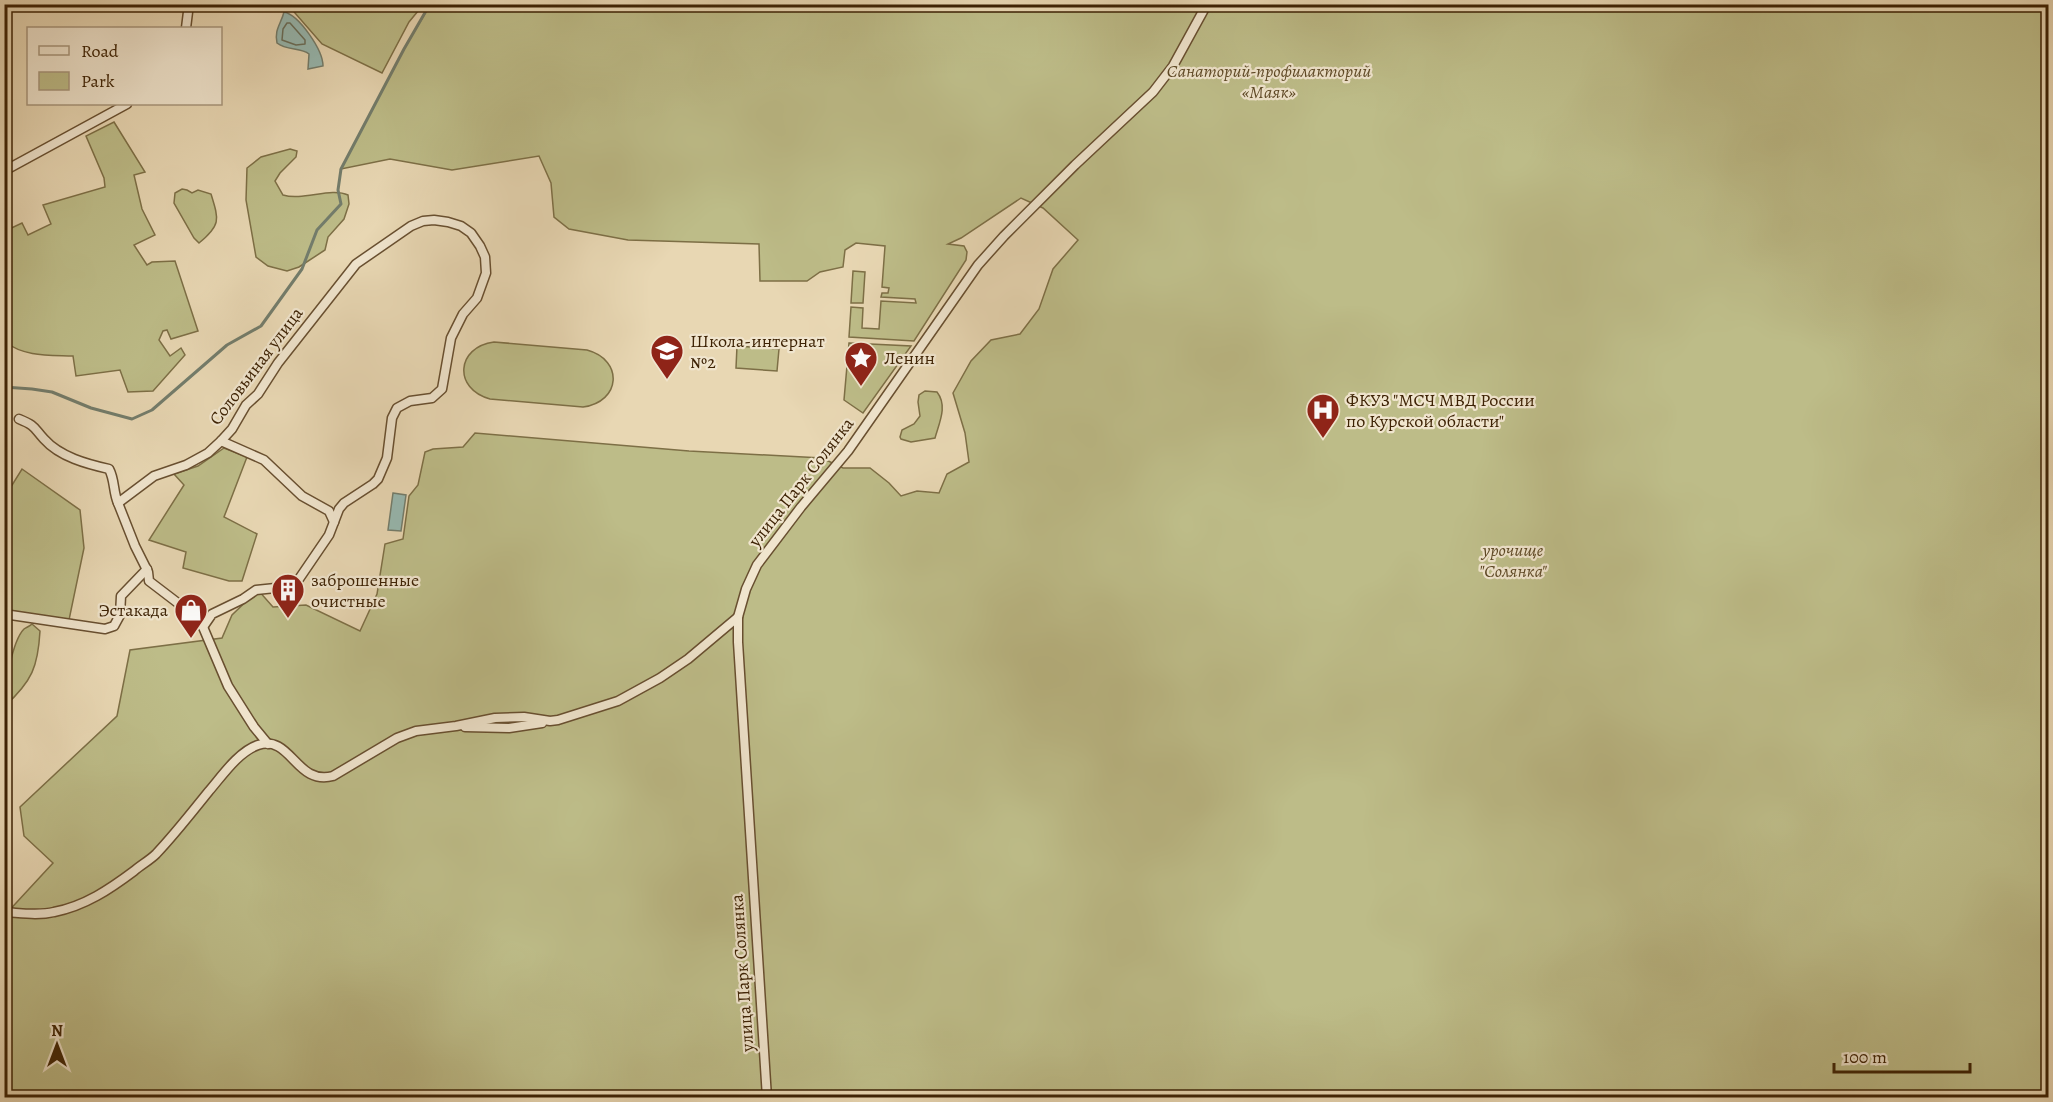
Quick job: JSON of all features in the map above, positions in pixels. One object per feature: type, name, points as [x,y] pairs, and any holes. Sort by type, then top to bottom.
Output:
[{"type":"street","points":[[51,4],[69,4]]},
{"type":"street","points":[[186,27],[189,4]]},
{"type":"street","name":"улица Парк Солянка","points":[[767,1098],[738,617],[746,589],[757,565],[848,451],[978,266],[1004,236],[1075,165],[1153,92],[1173,66],[1207,4]]},
{"type":"street","points":[[4,171],[125,105]]},
{"type":"street","name":"Соловьиная улица","points":[[118,503],[154,476],[186,465],[208,453],[221,441],[232,429],[246,405],[258,394],[278,363],[356,264],[411,226],[423,221],[434,220],[461,226],[471,233],[480,246],[487,265],[477,298],[463,314],[451,338],[442,389],[432,398],[410,401],[397,408],[392,418],[387,458],[382,471],[373,484],[344,502],[334,523]]},
{"type":"street","points":[[19,418],[34,425],[44,440],[57,450],[86,464],[109,469],[114,477],[115,496],[147,569],[149,581],[187,610],[202,627],[228,686],[254,727],[268,744]]},
{"type":"street","points":[[202,627],[212,614],[243,599],[255,590],[285,587],[299,579],[329,535],[334,523],[329,511],[302,496],[264,460],[221,441]]},
{"type":"street","points":[[4,614],[105,629],[114,626],[120,615],[121,596],[147,569]]},
{"type":"street","points":[[4,912],[52,913],[82,904],[114,886],[154,856],[233,763],[258,745],[279,746],[309,775],[326,778],[397,738],[416,731],[495,718],[524,717],[550,721],[580,715],[634,693],[688,658],[738,617]]},
{"type":"green space","points":[[288,5],[423,5],[409,22],[382,73],[322,44]]},
{"type":"green space","name":"урочище \"Солянка\"","points":[[430,5],[2048,5],[2048,1097],[5,1097],[4,916],[53,863],[24,836],[20,807],[117,716],[130,650],[222,638],[232,615],[258,590],[273,607],[306,605],[360,631],[377,594],[385,544],[403,539],[409,496],[418,485],[425,452],[433,449],[463,447],[475,433],[689,451],[822,458],[843,468],[870,468],[901,496],[917,491],[939,493],[947,474],[969,462],[965,433],[953,393],[971,361],[991,340],[1020,334],[1039,309],[1053,269],[1078,240],[1043,208],[1021,198],[961,238],[948,244],[964,246],[967,252],[966,260],[914,341],[849,337],[851,307],[863,308],[862,328],[879,329],[881,301],[916,303],[915,299],[881,297],[882,293],[888,293],[889,288],[882,287],[885,246],[856,243],[845,250],[843,267],[820,272],[807,281],[760,281],[759,244],[628,240],[569,229],[554,217],[551,183],[539,156],[452,170],[390,159],[341,169],[404,49]]},
{"type":"green space","points":[[114,122],[145,172],[134,175],[142,209],[155,235],[134,245],[147,265],[152,262],[175,261],[198,331],[171,339],[167,330],[163,331],[159,340],[170,356],[181,348],[185,355],[153,391],[128,392],[120,370],[76,376],[73,356],[29,353],[5,342],[5,231],[22,223],[28,235],[51,224],[43,205],[105,187],[104,178],[86,136]]},
{"type":"green space","points":[[290,149],[297,151],[296,157],[275,181],[283,195],[341,193],[348,195],[349,204],[344,219],[328,237],[325,250],[299,267],[287,271],[268,266],[256,257],[246,200],[247,168],[261,157]]},
{"type":"green space","points":[[182,189],[192,193],[198,190],[211,194],[216,210],[216,222],[199,243],[174,203],[175,193]]},
{"type":"green space","points":[[853,271],[865,272],[863,303],[851,303]]},
{"type":"green space","points":[[494,342],[587,350],[599,355],[607,362],[612,371],[611,389],[596,404],[583,407],[490,399],[478,394],[470,387],[465,378],[464,369],[466,360],[472,352],[481,345]]},
{"type":"green space","points":[[849,343],[911,346],[863,413],[844,400]]},
{"type":"green space","points":[[737,346],[779,349],[777,371],[736,368]]},
{"type":"green space","points":[[925,391],[937,392],[942,403],[942,415],[935,438],[911,442],[901,439],[902,430],[914,424],[920,416],[919,395]]},
{"type":"green space","points":[[224,448],[247,457],[224,517],[257,534],[242,581],[229,581],[183,568],[186,552],[149,540],[184,485],[174,474],[198,466]]},
{"type":"green space","points":[[22,469],[80,510],[84,548],[69,620],[44,618],[5,609],[4,498]]},
{"type":"green space","points":[[32,624],[40,631],[35,664],[22,689],[5,706],[7,677],[12,654],[24,629]]},
{"type":"water","points":[[284,12],[296,19],[309,34],[319,51],[323,66],[308,69],[309,54],[277,43],[277,31]]},
{"type":"water","points":[[393,493],[406,495],[401,531],[388,530]]},
{"type":"waterway","points":[[4,387],[52,392],[91,408],[132,419],[152,410],[227,345],[261,326],[302,269],[317,230],[341,204],[338,190],[341,169],[430,4]]},
{"type":"place","name":"Школа-интернат №2","points":[[667,380]]},
{"type":"place","name":"Ленин","points":[[861,387]]},
{"type":"place","name":"ФКУЗ \"МСЧ МВД России по Курской области\"","points":[[1323,439]]},
{"type":"place","name":"заброшенные очистные","points":[[288,619]]},
{"type":"place","name":"Эстакада","points":[[191,639]]},
{"type":"park label","name":"Санаторий-профилакторий «Маяк»","points":[[1269,82]]}]
